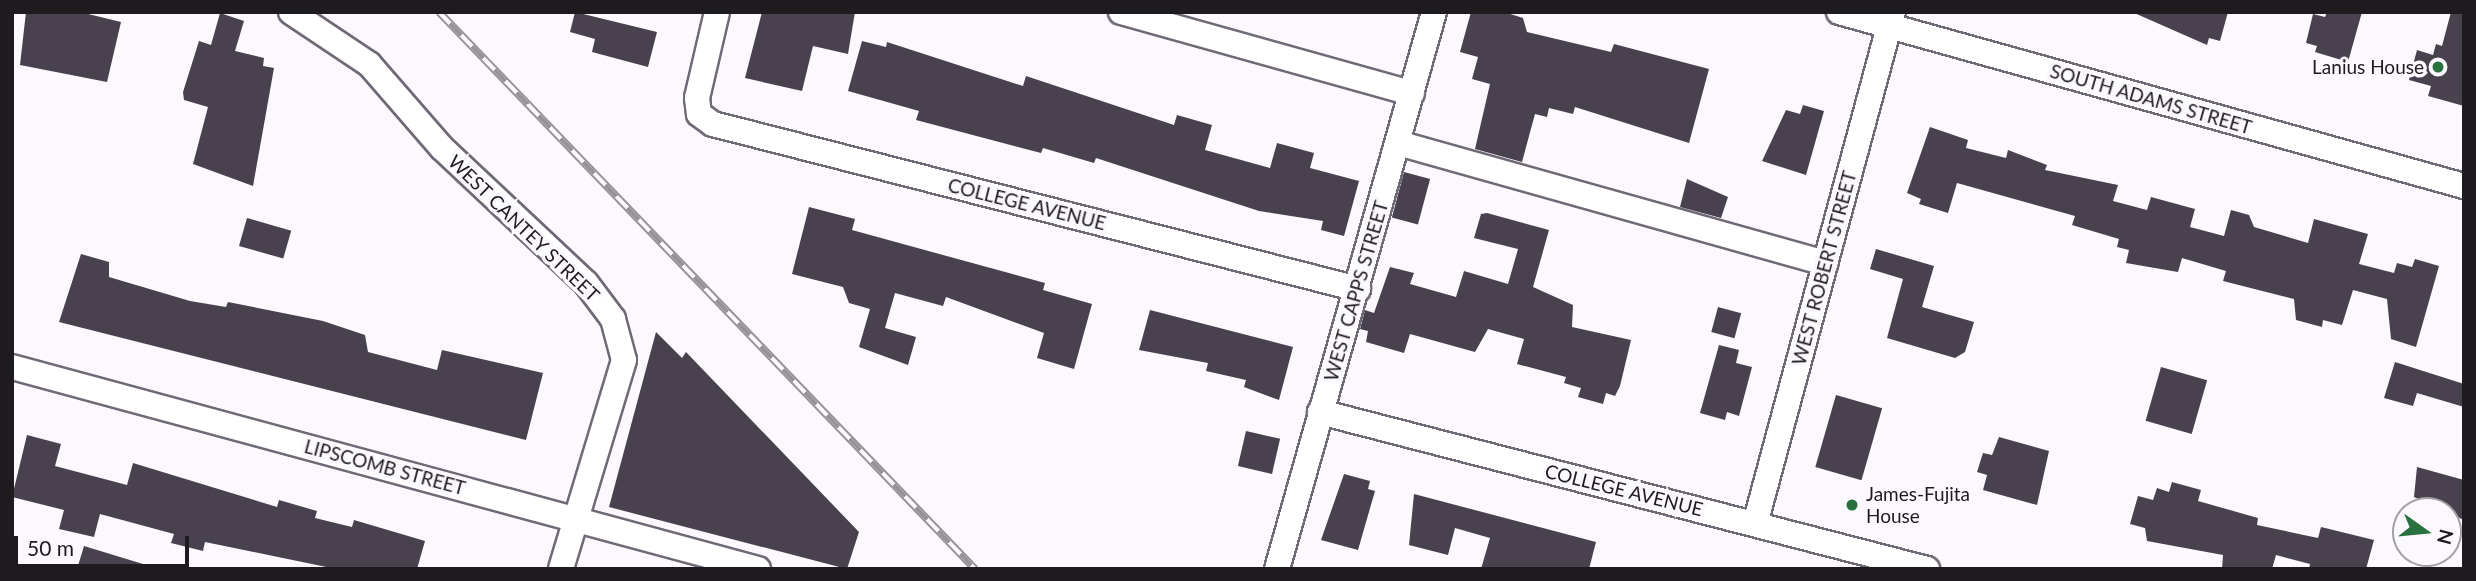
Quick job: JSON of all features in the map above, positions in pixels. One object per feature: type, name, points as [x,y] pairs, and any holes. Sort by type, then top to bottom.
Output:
[{"type":"street","name":"COLLEGE AVENUE","points":[[717,12],[702,67],[699,114],[713,124],[1358,289]]},
{"type":"street","points":[[1121,12],[1412,93]]},
{"type":"street","name":"WEST CAPPS STREET","points":[[1277,569],[1434,12]]},
{"type":"street","name":"SOUTH ADAMS STREET","points":[[1839,12],[1891,19],[2464,186]]},
{"type":"street","name":"WEST CANTEY STREET","points":[[297,16],[369,64],[442,148],[586,283],[613,319],[624,360],[561,569]]},
{"type":"street","name":"WEST ROBERT STREET","points":[[1755,524],[1891,19]]},
{"type":"street","points":[[1398,143],[1825,263]]},
{"type":"street","name":"LIPSCOMB STREET","points":[[12,367],[758,569]]},
{"type":"street","name":"COLLEGE AVENUE","points":[[1320,412],[1927,569]]},
{"type":"building","points":[[26,12],[80,12],[121,22],[107,82],[20,65]]},
{"type":"building","points":[[575,12],[657,32],[648,67],[592,52],[595,39],[570,32]]},
{"type":"building","points":[[762,12],[855,12],[848,54],[813,46],[802,91],[745,78]]},
{"type":"building","points":[[1471,12],[1504,12],[1523,18],[1527,32],[1611,52],[1614,44],[1709,69],[1689,143],[1575,107],[1573,114],[1549,108],[1547,117],[1535,114],[1522,162],[1475,149],[1490,84],[1472,79],[1478,57],[1460,52]]},
{"type":"building","points":[[2132,12],[2228,12],[2220,41],[2209,38],[2207,45]]},
{"type":"building","points":[[2327,12],[2362,12],[2348,62],[2315,52],[2317,46],[2306,43],[2313,14],[2325,17]]},
{"type":"building","name":"Lanius House","points":[[2451,12],[2464,12],[2464,106],[2428,96],[2431,86],[2409,80],[2417,50],[2433,55],[2436,44],[2442,46]]},
{"type":"building","points":[[220,13],[244,21],[235,51],[264,58],[263,66],[274,68],[253,186],[193,164],[208,107],[184,100],[183,92],[199,41],[211,45]]},
{"type":"building","points":[[862,41],[886,47],[887,42],[1023,86],[1026,76],[1174,125],[1177,115],[1212,125],[1205,150],[1270,168],[1277,143],[1314,153],[1310,168],[1359,181],[1344,236],[1321,230],[1323,221],[1259,211],[1096,158],[1094,163],[1043,148],[1041,153],[916,120],[919,111],[848,91]]},
{"type":"building","points":[[1803,105],[1824,111],[1806,175],[1762,161],[1786,110],[1800,114]]},
{"type":"building","points":[[1930,127],[1968,140],[1966,148],[2006,158],[2008,150],[2047,165],[2045,170],[2118,185],[2113,201],[2147,210],[2151,197],[2195,209],[2190,227],[2224,236],[2231,210],[2249,215],[2254,227],[2308,243],[2314,219],[2368,234],[2359,264],[2394,273],[2397,263],[2412,267],[2415,259],[2439,266],[2416,347],[2391,339],[2387,299],[2353,290],[2342,325],[2323,320],[2322,327],[2296,320],[2294,299],[2223,281],[2226,271],[2182,258],[2178,272],[2126,263],[2129,250],[2117,247],[2119,239],[2072,225],[2075,216],[1957,183],[1948,213],[1919,204],[1921,199],[1907,193]]},
{"type":"building","points":[[1404,172],[1430,179],[1418,224],[1392,217]]},
{"type":"building","points":[[1687,179],[1728,197],[1721,218],[1680,207]]},
{"type":"building","points":[[809,207],[855,219],[852,230],[1045,283],[1043,290],[1092,304],[1074,369],[1037,358],[1044,333],[946,297],[943,306],[895,293],[885,328],[916,337],[908,365],[859,347],[870,309],[849,303],[843,287],[792,274]]},
{"type":"building","points":[[1487,213],[1549,230],[1533,287],[1573,305],[1572,327],[1631,340],[1620,386],[1615,396],[1606,393],[1603,404],[1578,397],[1581,388],[1564,383],[1566,377],[1517,364],[1524,339],[1488,329],[1475,352],[1410,334],[1404,353],[1366,342],[1368,331],[1360,329],[1365,310],[1374,313],[1390,267],[1414,273],[1410,284],[1456,297],[1464,271],[1508,284],[1518,249],[1474,238],[1481,214]]},
{"type":"building","points":[[247,218],[291,231],[283,259],[239,246]]},
{"type":"building","points":[[1876,249],[1934,266],[1922,307],[1974,322],[1965,352],[1955,358],[1887,338],[1903,279],[1870,269]]},
{"type":"building","points":[[81,254],[109,262],[109,277],[190,301],[226,307],[228,302],[323,321],[365,335],[368,352],[437,370],[442,350],[543,373],[526,440],[59,322]]},
{"type":"building","points":[[1718,307],[1741,313],[1734,338],[1711,332]]},
{"type":"building","points":[[1150,310],[1293,347],[1279,400],[1244,387],[1246,380],[1206,371],[1208,363],[1139,350]]},
{"type":"building","points":[[656,332],[682,358],[686,352],[859,532],[847,569],[609,507]]},
{"type":"building","points":[[1719,345],[1739,350],[1736,363],[1752,367],[1739,416],[1727,412],[1725,420],[1700,413]]},
{"type":"building","points":[[2395,362],[2464,384],[2464,407],[2417,393],[2413,406],[2384,398]]},
{"type":"building","points":[[2161,367],[2207,380],[2192,434],[2146,421]]},
{"type":"building","points":[[1836,395],[1882,408],[1861,480],[1815,467]]},
{"type":"building","points":[[1246,431],[1280,439],[1272,474],[1238,466]]},
{"type":"building","points":[[27,435],[61,444],[55,466],[127,485],[133,463],[277,507],[279,500],[317,511],[315,518],[352,527],[354,520],[425,541],[417,569],[336,569],[205,542],[203,551],[171,543],[174,534],[100,514],[94,537],[59,529],[64,510],[12,497]]},
{"type":"building","points":[[1999,437],[2049,451],[2037,505],[1983,490],[1987,475],[1977,472],[1983,453],[1992,455]]},
{"type":"building","points":[[2417,467],[2464,480],[2464,520],[2462,497],[2414,497]]},
{"type":"building","points":[[1344,474],[1370,481],[1368,489],[1375,491],[1358,550],[1321,540]]},
{"type":"building","points":[[2172,482],[2201,490],[2198,501],[2258,518],[2257,525],[2318,538],[2321,527],[2374,540],[2366,569],[2309,569],[2310,564],[2276,555],[2272,569],[2222,569],[2223,555],[2147,541],[2145,528],[2130,524],[2138,496],[2153,500],[2157,488],[2169,492]]},
{"type":"building","points":[[1414,494],[1596,542],[1589,569],[1481,569],[1490,538],[1455,528],[1448,555],[1409,545]]},
{"type":"building","points":[[84,546],[143,564],[142,569],[77,569]]},
{"type":"railway","points":[[439,12],[975,569]]},
{"type":"place","name":"Lanius House","points":[[2438,67]]},
{"type":"place","name":"James-Fujita House","points":[[1852,505]]}]
